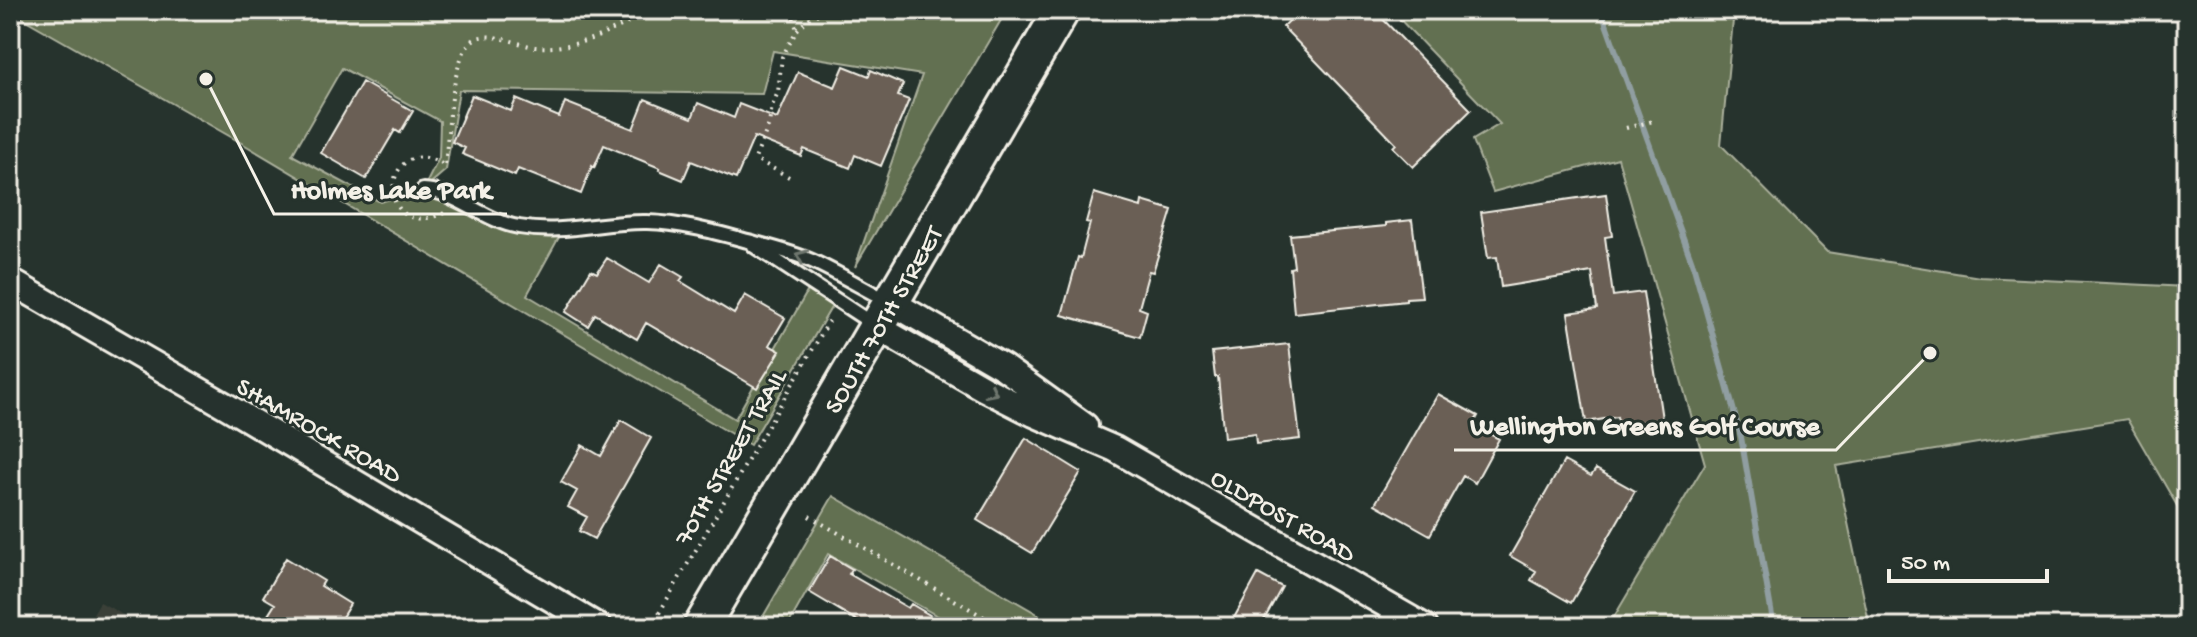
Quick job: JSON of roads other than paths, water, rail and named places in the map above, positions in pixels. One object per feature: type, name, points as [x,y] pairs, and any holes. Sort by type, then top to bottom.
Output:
[{"type":"main road","name":"SOUTH 70TH STREET","points":[[701,627],[1062,10]]},
{"type":"street","name":"SHAMROCK ROAD","points":[[10,281],[599,627]]},
{"type":"street","name":"OLDPOST ROAD","points":[[884,314],[1003,367],[1115,449],[1424,627]]},
{"type":"lane","points":[[423,190],[444,194],[485,216],[514,227],[543,231],[643,222],[671,223],[787,250],[812,261],[884,314]]},
{"type":"lane","points":[[745,240],[839,303],[884,314]]},
{"type":"waterway","points":[[1601,10],[1694,268],[1741,437],[1774,627]]},
{"type":"place","name":"Holmes Lake Park","points":[[206,79]]},
{"type":"place","name":"Wellington Greens Golf Course","points":[[1930,353]]}]
